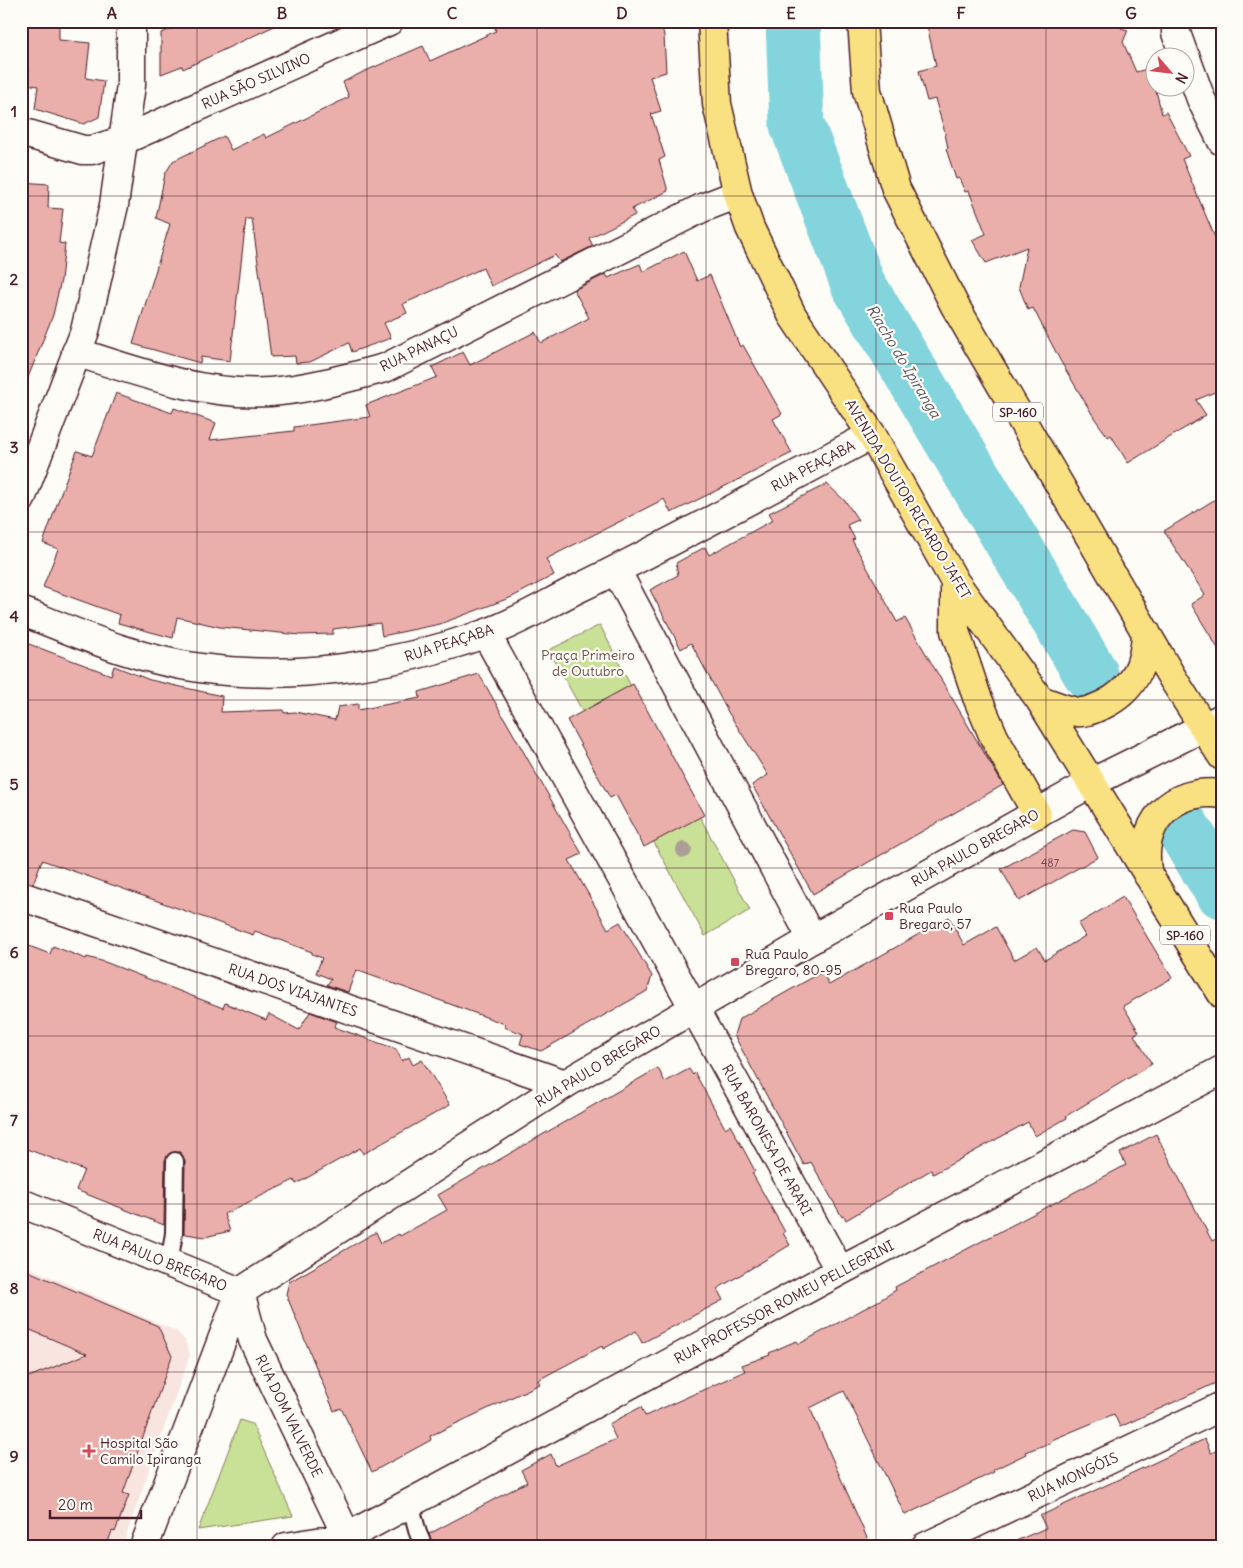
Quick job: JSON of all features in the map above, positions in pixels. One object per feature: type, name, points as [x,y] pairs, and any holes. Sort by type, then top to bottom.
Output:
[{"type":"main road","name":"AVENIDA DOUTOR RICARDO JAFET","points":[[712,21],[717,104],[738,194],[750,228],[792,315],[872,435],[955,582],[1040,700],[1222,994]]},
{"type":"main road","name":"SP-160","points":[[862,21],[866,91],[896,189],[955,306],[1146,632],[1213,722],[1222,756]]},
{"type":"main road","points":[[955,582],[955,631],[977,697],[994,737],[1037,814]]},
{"type":"main road","points":[[1040,700],[1078,712],[1091,710],[1112,700],[1130,686],[1138,675],[1145,648],[1146,632]]},
{"type":"main road","points":[[1148,876],[1145,864],[1146,839],[1150,828],[1166,809],[1182,798],[1199,792],[1222,794]]},
{"type":"street","points":[[21,499],[85,330],[114,205],[131,85],[131,21]]},
{"type":"street","name":"RUA SÃO SILVINO","points":[[21,132],[83,150],[92,150],[124,140],[389,21]]},
{"type":"street","points":[[1176,21],[1176,33],[1181,48]]},
{"type":"street","points":[[1196,86],[1222,141]]},
{"type":"street","name":"RUA PANAÇU","points":[[76,352],[166,380],[219,390],[269,392],[329,382],[385,368],[694,213],[738,194]]},
{"type":"street","name":"RUA PEAÇABA","points":[[21,610],[93,640],[148,658],[200,668],[275,673],[341,668],[402,658],[486,634],[616,570],[872,435]]},
{"type":"street","points":[[616,570],[812,939]]},
{"type":"street","points":[[486,634],[694,1008]]},
{"type":"street","name":"RUA PAULO BREGARO","points":[[21,1203],[240,1292],[565,1084],[694,1008],[812,939],[1091,783],[1213,722]]},
{"type":"street","name":"RUA DOS VIAJANTES","points":[[21,896],[565,1084]]},
{"type":"street","name":"RUA BARONESA DE ARARI","points":[[694,1008],[840,1271]]},
{"type":"street","name":"RUA PROFESSOR ROMEU PELLEGRINI","points":[[286,1547],[349,1542],[410,1503],[840,1271],[1222,1070]]},
{"type":"street","points":[[144,1547],[240,1292]]},
{"type":"street","name":"RUA DOM VALVERDE","points":[[240,1292],[253,1340],[349,1542]]},
{"type":"street","name":"RUA MONGÓIS","points":[[925,1547],[1222,1406]]},
{"type":"lane","points":[[169,1264],[174,1233],[175,1161]]},
{"type":"lane","points":[[410,1503],[424,1547]]},
{"type":"shaded area","name":"Hospital São Camilo Ipiranga","points":[[21,1264],[176,1331],[185,1340],[190,1355],[122,1547],[21,1547]]},
{"type":"green space","name":"Praça Primeiro de Outubro","points":[[600,625],[651,726],[750,910],[705,936],[549,650]]},
{"type":"green space","points":[[240,1420],[252,1424],[293,1516],[198,1530]]},
{"type":"building","points":[[21,21],[59,21],[59,40],[90,43],[86,78],[104,81],[99,117],[84,124],[35,109],[38,86],[27,84],[29,70],[21,69]]},
{"type":"building","points":[[194,21],[285,21],[183,69],[182,66],[161,74],[161,33]]},
{"type":"building","points":[[510,21],[661,21],[664,36],[666,72],[650,77],[661,111],[651,114],[665,157],[659,160],[668,191],[632,209],[635,215],[589,238],[593,246],[560,262],[555,255],[491,286],[483,268],[403,304],[407,313],[384,323],[391,338],[352,352],[349,343],[310,362],[296,363],[295,356],[271,357],[252,219],[246,219],[230,361],[201,357],[200,363],[133,344],[170,224],[156,218],[165,174],[173,161],[224,136],[231,150],[264,134],[266,138],[349,97],[343,82],[363,72],[423,46],[430,61],[496,31],[495,28]]},
{"type":"building","points":[[926,21],[1125,21],[1121,28],[1128,30],[1123,42],[1136,72],[1146,69],[1146,98],[1158,98],[1162,114],[1166,112],[1189,156],[1182,159],[1222,254],[1222,389],[1196,400],[1206,415],[1128,463],[1111,435],[1108,437],[1095,419],[1061,362],[1033,308],[1028,310],[1019,287],[1027,247],[986,263],[972,240],[986,234],[969,191],[965,192],[959,178],[956,179],[946,149],[948,148],[944,129],[935,99],[927,101],[919,71],[936,66]]},
{"type":"building","points":[[21,182],[49,184],[48,208],[63,209],[59,243],[65,244],[61,280],[53,315],[23,390]]},
{"type":"building","points":[[684,251],[697,281],[710,275],[740,347],[743,345],[782,414],[773,419],[792,453],[671,513],[664,499],[546,559],[554,575],[512,597],[440,624],[382,636],[380,623],[333,629],[333,634],[300,635],[220,627],[177,617],[173,638],[118,623],[120,615],[43,587],[58,549],[43,543],[66,479],[77,451],[92,456],[116,393],[172,413],[174,408],[216,423],[210,440],[294,431],[294,427],[370,417],[366,405],[437,377],[432,367],[463,352],[470,365],[535,332],[541,343],[589,318],[574,290],[606,274],[608,278],[640,264],[643,272]]},
{"type":"building","points":[[827,484],[846,502],[858,520],[847,525],[855,539],[852,540],[897,622],[905,618],[1003,785],[813,894],[752,785],[768,775],[728,712],[691,643],[681,649],[650,590],[678,575],[676,563],[705,547],[709,555],[773,520],[769,513]]},
{"type":"building","points":[[1222,495],[1222,655],[1191,604],[1205,595],[1164,531]]},
{"type":"building","points":[[21,641],[111,675],[114,666],[150,680],[222,696],[221,712],[283,710],[284,713],[295,712],[335,720],[338,707],[358,704],[358,710],[420,698],[419,692],[479,674],[582,854],[569,860],[608,929],[620,922],[652,976],[647,991],[541,1051],[520,1044],[523,1034],[504,1027],[505,1024],[356,970],[348,992],[327,985],[331,979],[316,973],[322,958],[312,954],[312,952],[255,931],[253,935],[42,860],[33,884],[21,881]]},
{"type":"building","points":[[633,684],[704,815],[644,847],[616,795],[610,798],[567,720]]},
{"type":"building","points":[[1073,830],[1085,832],[1098,857],[1019,901],[1001,869]]},
{"type":"building","points":[[1123,897],[1172,978],[1123,1006],[1139,1032],[1134,1035],[1152,1064],[1035,1136],[1028,1122],[933,1174],[931,1170],[846,1220],[844,1216],[842,1217],[811,1162],[804,1165],[734,1035],[739,1019],[822,972],[829,985],[949,917],[964,945],[996,927],[1014,960],[1037,947],[1045,960],[1085,936],[1078,924]]},
{"type":"building","points":[[21,943],[50,954],[53,946],[86,959],[87,957],[105,962],[223,1008],[225,1003],[266,1020],[269,1014],[299,1030],[310,1012],[337,1022],[334,1027],[396,1049],[402,1061],[409,1057],[413,1065],[422,1060],[450,1105],[363,1154],[360,1148],[296,1184],[294,1180],[224,1214],[230,1231],[205,1237],[186,1234],[184,1233],[185,1161],[180,1152],[170,1153],[165,1160],[164,1225],[76,1190],[84,1170],[21,1147]]},
{"type":"building","points":[[658,1068],[665,1082],[689,1069],[693,1075],[695,1073],[725,1128],[730,1125],[755,1171],[752,1173],[785,1232],[783,1233],[790,1245],[717,1289],[723,1300],[642,1343],[636,1331],[603,1349],[602,1346],[538,1380],[540,1384],[430,1436],[431,1440],[372,1472],[341,1408],[334,1411],[286,1294],[289,1282],[376,1232],[381,1243],[399,1234],[400,1236],[447,1210],[438,1195]]},
{"type":"building","points":[[1156,1134],[1212,1241],[1222,1236],[1222,1380],[1120,1427],[1114,1414],[1054,1439],[1050,1443],[1025,1452],[1026,1454],[993,1470],[994,1472],[905,1515],[844,1391],[810,1408],[871,1547],[434,1547],[429,1534],[527,1482],[521,1470],[551,1454],[556,1466],[616,1439],[609,1424],[641,1407],[645,1416],[745,1371],[742,1365],[770,1355],[769,1353],[797,1341],[799,1344],[880,1300],[896,1290],[895,1287],[1126,1165],[1120,1153]]},
{"type":"building","name":"Hospital São Camilo Ipiranga","points":[[21,1268],[158,1326],[172,1356],[123,1493],[129,1495],[115,1532],[112,1531],[106,1547],[21,1547],[21,1380],[87,1354],[21,1326]]},
{"type":"building","points":[[1205,1439],[1211,1453],[1222,1448],[1222,1547],[1002,1547],[1046,1528],[1040,1516]]},
{"type":"waterway","name":"Riacho do Ipiranga","points":[[793,21],[797,125],[858,284],[1091,674]]},
{"type":"waterway","name":"Riacho do Ipiranga","points":[[1182,827],[1222,891]]},
{"type":"place","name":"Rua Paulo Bregaro, 57","points":[[889,916]]},
{"type":"place","name":"Rua Paulo Bregaro, 80-95","points":[[735,962]]},
{"type":"place","name":"Hospital São Camilo Ipiranga","points":[[89,1451]]}]
